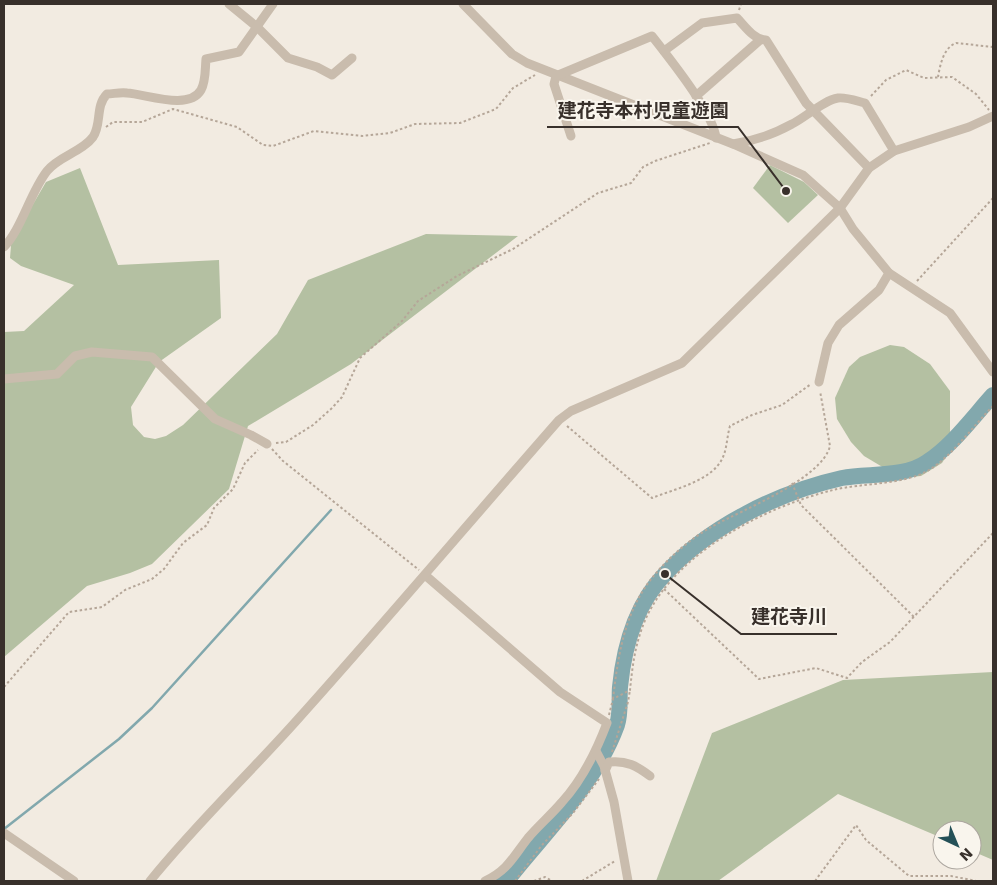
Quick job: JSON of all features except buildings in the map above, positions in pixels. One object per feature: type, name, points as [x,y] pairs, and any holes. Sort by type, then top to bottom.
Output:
[{"type":"street","points":[[229,4],[257,27],[288,58],[317,67],[332,75],[352,58]]},
{"type":"street","points":[[4,247],[14,237],[21,217],[47,171],[62,159],[87,144],[94,135],[101,101],[107,94],[126,93],[172,100],[193,98],[201,92],[204,84],[206,59],[239,52],[273,4]]},
{"type":"street","points":[[463,4],[512,54],[543,70],[733,144],[803,175],[840,208],[853,229],[889,274],[911,287],[935,306],[950,313],[993,372]]},
{"type":"street","points":[[664,51],[702,23],[737,18],[760,40]]},
{"type":"street","points":[[556,76],[652,36],[696,96],[715,130],[716,138]]},
{"type":"street","points":[[696,96],[760,40],[766,40],[806,103],[869,168]]},
{"type":"street","points":[[556,76],[554,84],[571,136]]},
{"type":"street","points":[[733,144],[748,142],[790,126],[814,112],[817,107],[839,98],[865,103],[894,151]]},
{"type":"street","points":[[150,881],[176,848],[296,722],[559,420],[571,411],[682,363],[840,208],[869,168],[894,151],[969,127],[993,116]]},
{"type":"street","points":[[819,382],[828,343],[839,325],[879,290],[889,274]]},
{"type":"street","points":[[4,380],[57,374],[75,356],[92,352],[152,357],[215,419],[252,435],[267,444]]},
{"type":"street","points":[[425,575],[560,692],[607,722],[597,753],[563,802],[528,838],[507,868],[485,881]]},
{"type":"street","points":[[597,753],[606,766],[614,802],[622,858],[628,881]]},
{"type":"street","points":[[606,766],[618,761],[636,764],[650,776]]},
{"type":"street","points":[[4,833],[74,881]]},
{"type":"path","points":[[938,77],[940,64],[952,45],[993,47]]},
{"type":"path","points":[[94,135],[113,122],[142,122],[173,109],[237,127],[263,145],[273,146],[314,131],[362,136],[390,133],[415,124],[460,123],[496,110],[513,88],[543,70]]},
{"type":"path","points":[[865,103],[886,80],[906,70],[924,78],[952,77],[976,94],[993,116]]},
{"type":"path","points":[[4,687],[69,612],[102,607],[125,590],[152,579],[164,569],[183,543],[207,525],[214,508],[234,489],[244,463],[267,444],[286,442],[312,425],[332,408],[342,397],[360,358],[402,321],[418,301],[457,276],[513,249],[598,193],[631,183],[643,167],[655,161],[707,146],[716,138]]},
{"type":"path","points":[[911,287],[993,198]]},
{"type":"path","points":[[559,420],[652,498],[694,481],[715,468],[723,457],[730,426],[752,415],[782,405],[806,387],[819,382],[830,446],[829,452],[812,471],[776,495],[711,527],[667,562],[652,578],[628,619],[618,653],[613,699],[607,722]]},
{"type":"path","points":[[516,881],[542,846],[573,813],[606,766],[628,702],[640,633],[651,607],[664,589],[702,551],[735,528],[798,500],[834,490],[904,479],[928,471],[993,406]]},
{"type":"path","points":[[267,444],[282,461],[425,575]]},
{"type":"path","points":[[793,485],[801,505],[914,617]]},
{"type":"path","points":[[664,589],[759,679],[806,668],[816,668],[847,678],[862,662],[890,642],[993,533]]},
{"type":"path","points":[[613,699],[630,690]]},
{"type":"path","points":[[815,881],[856,825],[866,840],[909,876],[951,876],[976,881]]},
{"type":"path","points":[[582,881],[602,867],[622,858]]},
{"type":"path","points":[[534,881],[545,877],[552,881]]},
{"type":"green space","points":[[770,165],[804,182],[818,195],[788,223],[753,188]]},
{"type":"green space","points":[[80,168],[118,265],[219,260],[221,318],[159,362],[131,407],[133,425],[144,437],[155,439],[166,436],[183,425],[277,334],[308,280],[426,234],[518,236],[351,364],[248,426],[229,489],[152,564],[87,586],[4,657],[4,332],[24,331],[74,285],[21,266],[10,258],[12,233],[25,218],[46,182]]},
{"type":"green space","points":[[890,345],[904,347],[930,364],[950,391],[950,450],[942,463],[921,476],[901,478],[864,456],[851,442],[837,419],[835,398],[849,367],[860,357]]},
{"type":"green space","points":[[993,672],[993,860],[982,855],[982,820],[932,820],[932,834],[838,794],[718,881],[656,881],[712,733],[843,680]]},
{"type":"waterway","points":[[500,881],[509,878],[569,805],[597,767],[617,725],[622,672],[633,626],[646,599],[665,574],[683,557],[724,526],[770,502],[794,492],[842,478],[897,473],[918,467],[945,448],[993,395]]},
{"type":"waterway","points":[[4,829],[119,739],[152,708],[331,510]]},
{"type":"place","name":"建花寺本村児童遊園","points":[[786,191]]},
{"type":"place","name":"建花寺川","points":[[665,574]]}]
